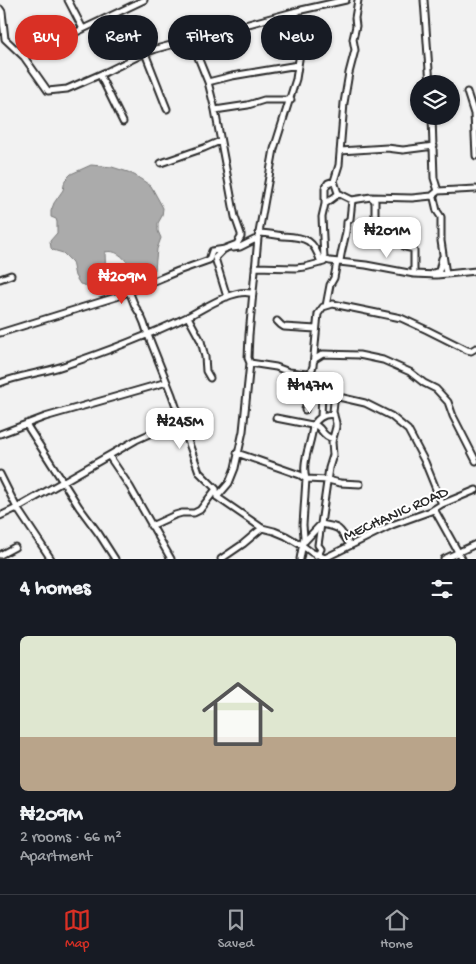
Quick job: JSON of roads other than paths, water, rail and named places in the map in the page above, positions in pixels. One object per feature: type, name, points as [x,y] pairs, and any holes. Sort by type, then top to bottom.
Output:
[{"type":"street","points":[[68,0],[83,29]]},
{"type":"street","points":[[251,24],[346,0]]},
{"type":"street","points":[[358,0],[353,39],[355,50],[344,103],[339,165],[334,181],[338,192],[352,200],[371,197],[412,198],[432,196],[438,190],[476,189]]},
{"type":"street","points":[[424,0],[430,75]]},
{"type":"street","points":[[78,31],[142,1]]},
{"type":"street","points":[[1,11],[5,39],[15,48]]},
{"type":"street","points":[[217,497],[229,483],[235,468],[243,431],[250,364],[248,358],[258,235],[274,149],[291,100],[296,78],[300,53],[297,11]]},
{"type":"street","points":[[26,60],[48,91],[67,89],[131,60]]},
{"type":"street","points":[[148,60],[166,109]]},
{"type":"street","points":[[199,60],[208,82],[215,110],[235,218],[241,234],[237,244],[224,249],[215,258],[228,297]]},
{"type":"street","points":[[208,82],[298,64]]},
{"type":"street","points":[[100,75],[123,122]]},
{"type":"street","points":[[467,92],[474,114],[476,156]]},
{"type":"street","points":[[215,110],[248,105],[264,100],[291,100]]},
{"type":"street","points":[[432,125],[434,178],[438,190]]},
{"type":"street","points":[[420,148],[433,138]]},
{"type":"street","points":[[161,163],[220,141]]},
{"type":"street","points":[[340,151],[387,148],[404,150],[434,146]]},
{"type":"street","points":[[334,181],[328,183],[325,188],[325,204],[322,217],[323,254],[326,260],[414,274],[432,275],[476,271]]},
{"type":"street","points":[[325,204],[337,195],[338,192]]},
{"type":"street","points":[[432,196],[441,217],[440,236],[446,274]]},
{"type":"street","points":[[371,197],[375,201],[375,221],[396,224],[403,229],[405,247],[414,249],[414,274]]},
{"type":"street","points":[[326,306],[330,285],[334,278],[342,245],[347,234],[352,200]]},
{"type":"street","points":[[0,334],[116,297],[209,260],[212,251],[240,247],[258,235],[303,238],[317,250],[321,263]]},
{"type":"street","points":[[432,275],[440,268],[443,254]]},
{"type":"street","points":[[255,267],[296,268],[330,261]]},
{"type":"street","points":[[123,268],[128,278],[129,291],[135,306],[142,316],[199,472],[216,489],[217,497]]},
{"type":"street","points":[[0,279],[11,275]]},
{"type":"street","points":[[0,383],[60,367],[148,335],[228,297],[253,289]]},
{"type":"street","points":[[311,372],[318,314],[323,307],[333,304],[396,317],[468,350],[471,351],[476,348]]},
{"type":"street","points":[[188,317],[202,341],[206,371],[210,378]]},
{"type":"street","points":[[278,321],[284,327],[316,329]]},
{"type":"street","points":[[313,362],[323,354],[358,355],[383,360],[410,372],[424,383],[436,389],[448,402],[476,461]]},
{"type":"street","points":[[250,364],[276,366],[290,372],[307,374],[311,372]]},
{"type":"street","points":[[311,372],[334,402],[333,408],[336,423],[333,455],[329,468],[318,544],[320,549],[316,555]]},
{"type":"street","points":[[0,434],[44,417],[166,382]]},
{"type":"street","points":[[321,417],[326,392]]},
{"type":"street","points":[[305,410],[311,397],[326,392],[365,403],[391,416],[408,430],[425,462],[442,504]]},
{"type":"street","points":[[300,559],[304,537],[306,479],[304,464],[313,425],[321,417],[330,414],[334,415]]},
{"type":"street","points":[[276,418],[313,425],[320,428],[324,436],[333,439]]},
{"type":"street","points":[[0,516],[136,440],[180,420]]},
{"type":"street","points":[[26,424],[62,482],[115,559]]},
{"type":"street","points":[[237,454],[300,474],[306,479],[360,484]]},
{"type":"street","points":[[109,456],[130,487],[171,559]]},
{"type":"street","points":[[0,474],[17,508],[51,559]]},
{"type":"street","points":[[151,526],[175,515],[194,513],[200,510],[216,489]]},
{"type":"street","name":"MECHANIC ROAD","points":[[217,497],[262,528],[286,536],[325,559],[350,545],[476,490]]},
{"type":"street","points":[[434,509],[462,559]]},
{"type":"street","points":[[302,546],[306,539],[321,524]]},
{"type":"street","points":[[321,524],[336,526],[341,530],[350,545]]},
{"type":"street","points":[[221,559],[262,528]]},
{"type":"street","points":[[444,559],[476,544]]},
{"type":"street","points":[[0,555],[15,547]]}]
